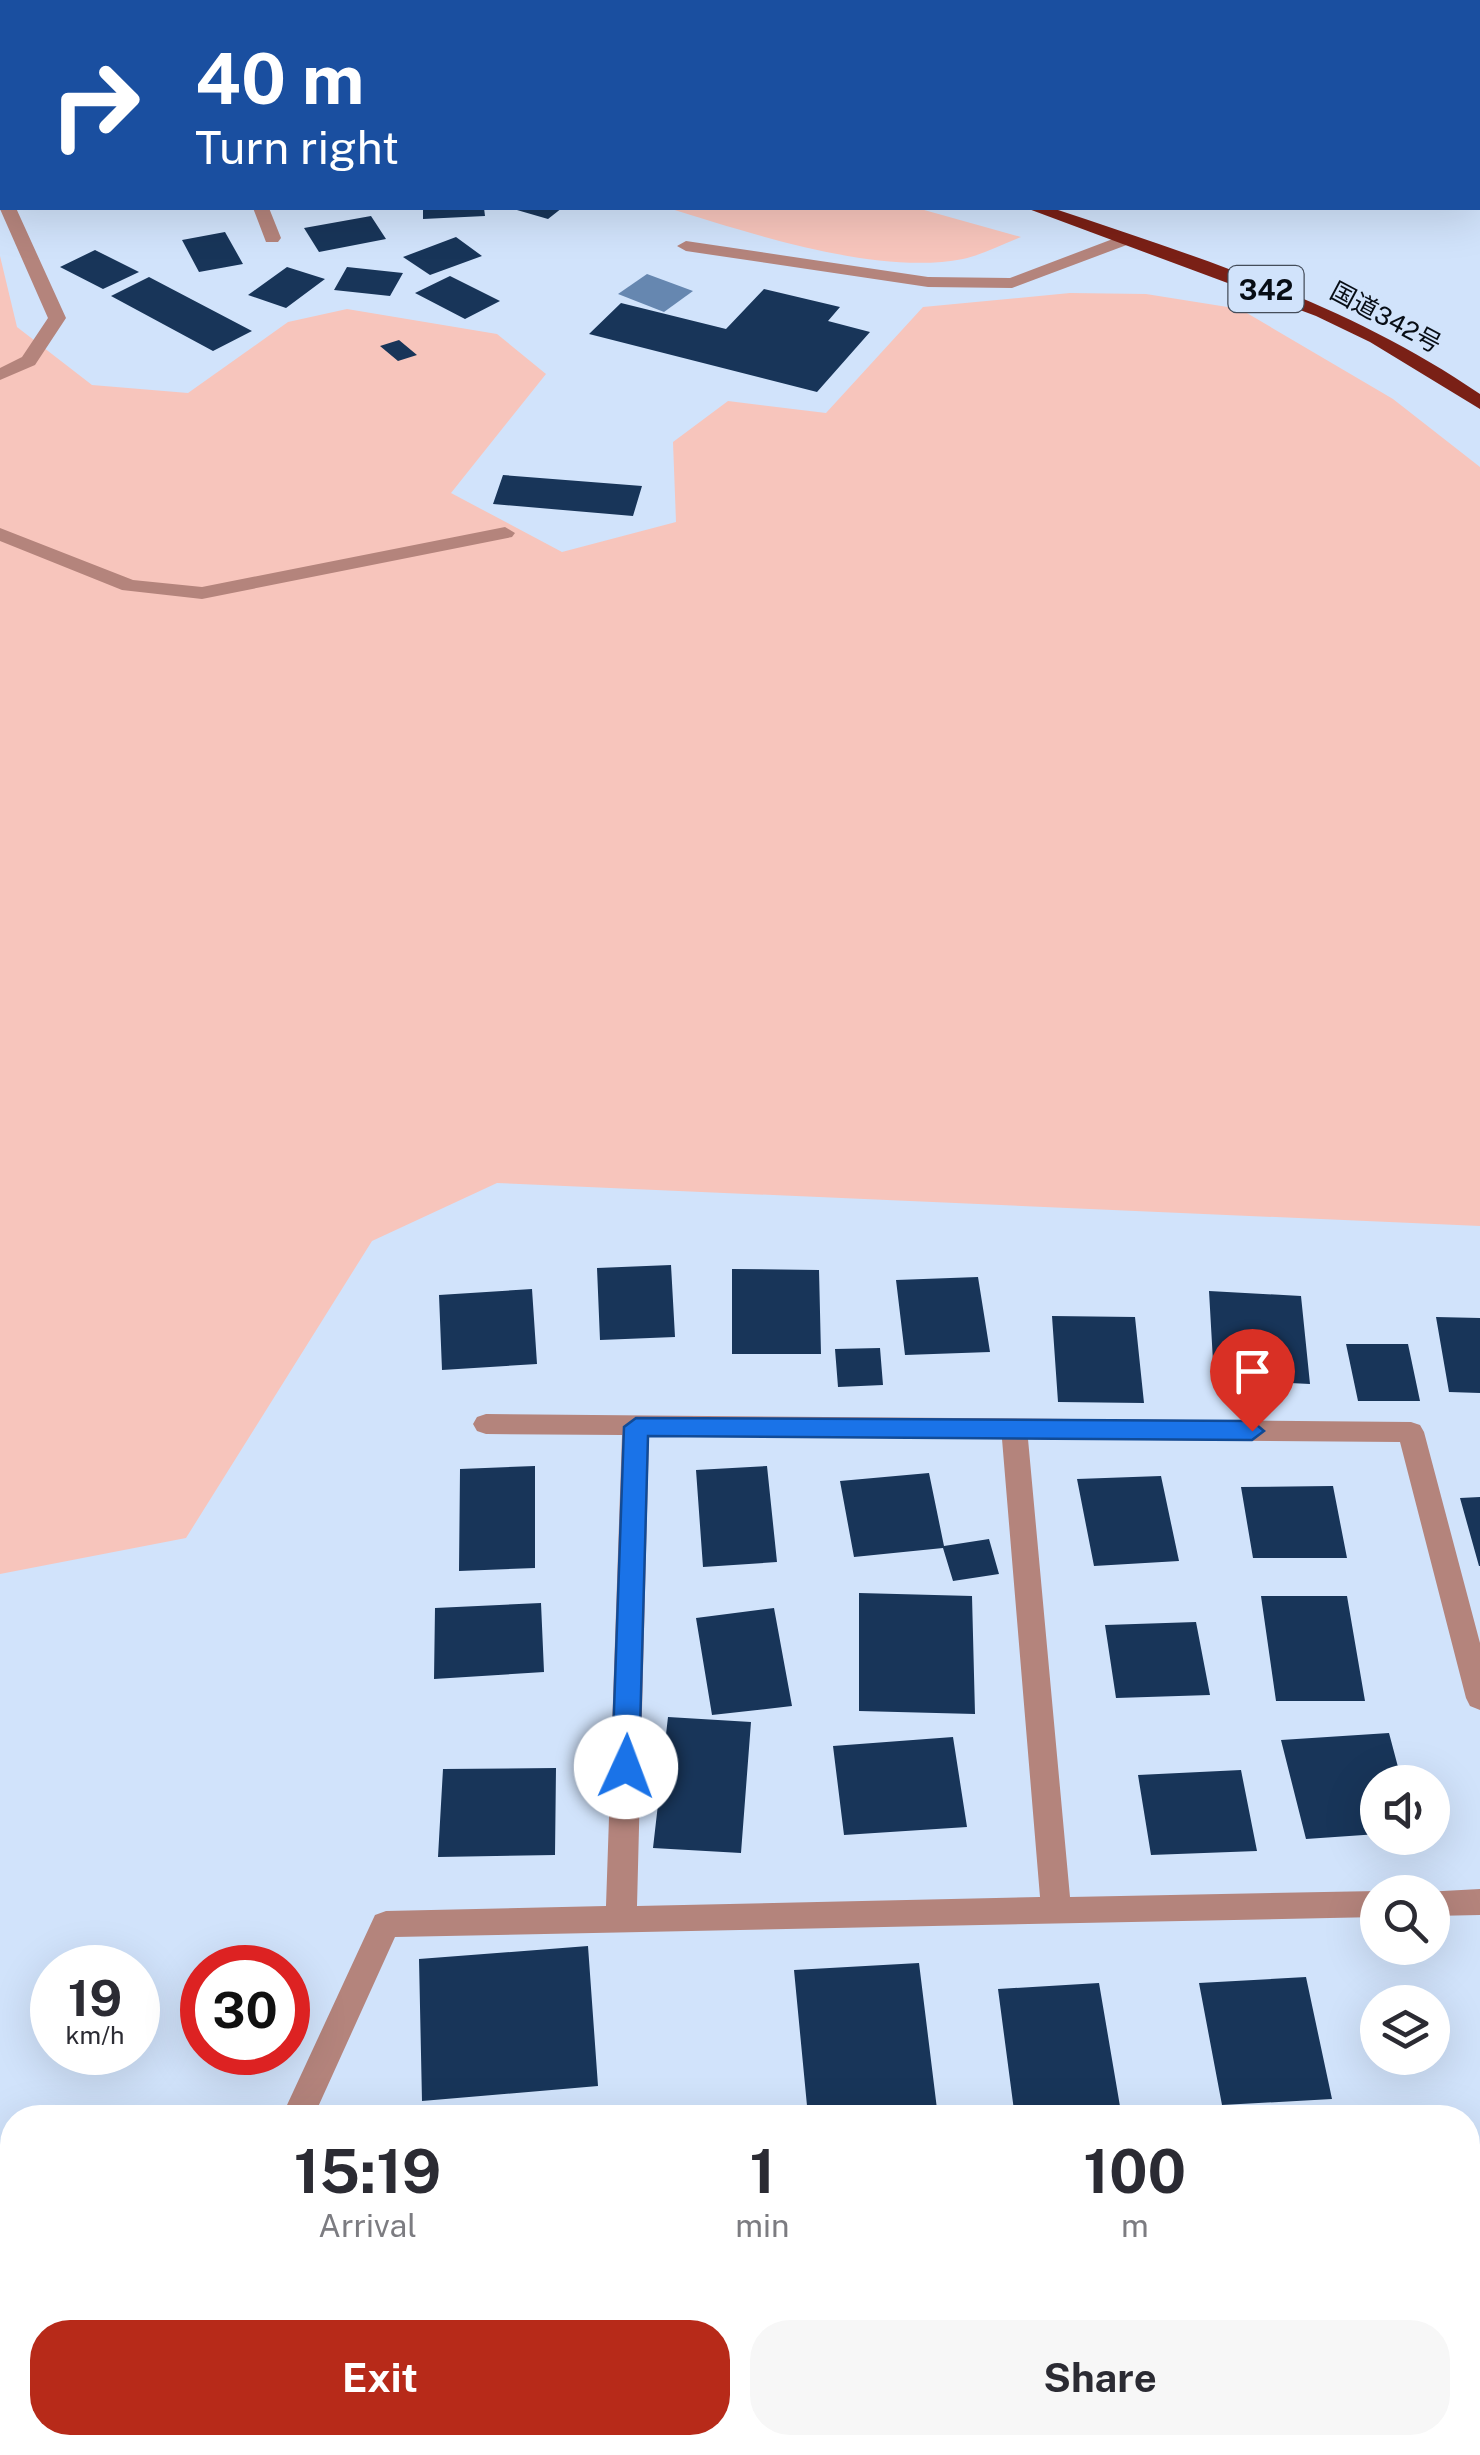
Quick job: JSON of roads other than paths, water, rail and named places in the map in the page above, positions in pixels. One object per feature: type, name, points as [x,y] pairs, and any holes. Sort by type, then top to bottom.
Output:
[{"type":"highway","name":"国道342号","points":[[1042,210],[1310,304],[1445,376],[1480,403]]},
{"type":"street","points":[[0,376],[29,361],[57,318],[9,210]]},
{"type":"street","points":[[262,210],[272,238]]},
{"type":"street","points":[[686,246],[928,282],[1012,283],[1126,240]]},
{"type":"street","points":[[0,534],[129,586],[202,593],[504,533]]},
{"type":"street","points":[[486,1424],[1410,1432],[1480,1698]]},
{"type":"street","points":[[621,1918],[636,1427]]},
{"type":"street","points":[[1014,1428],[1056,1911]]},
{"type":"street","points":[[1450,1903],[1480,1902]]},
{"type":"street","points":[[302,2105],[386,1924],[1360,1904]]},
{"type":"water","points":[[647,274],[693,291],[664,312],[618,294]]}]
